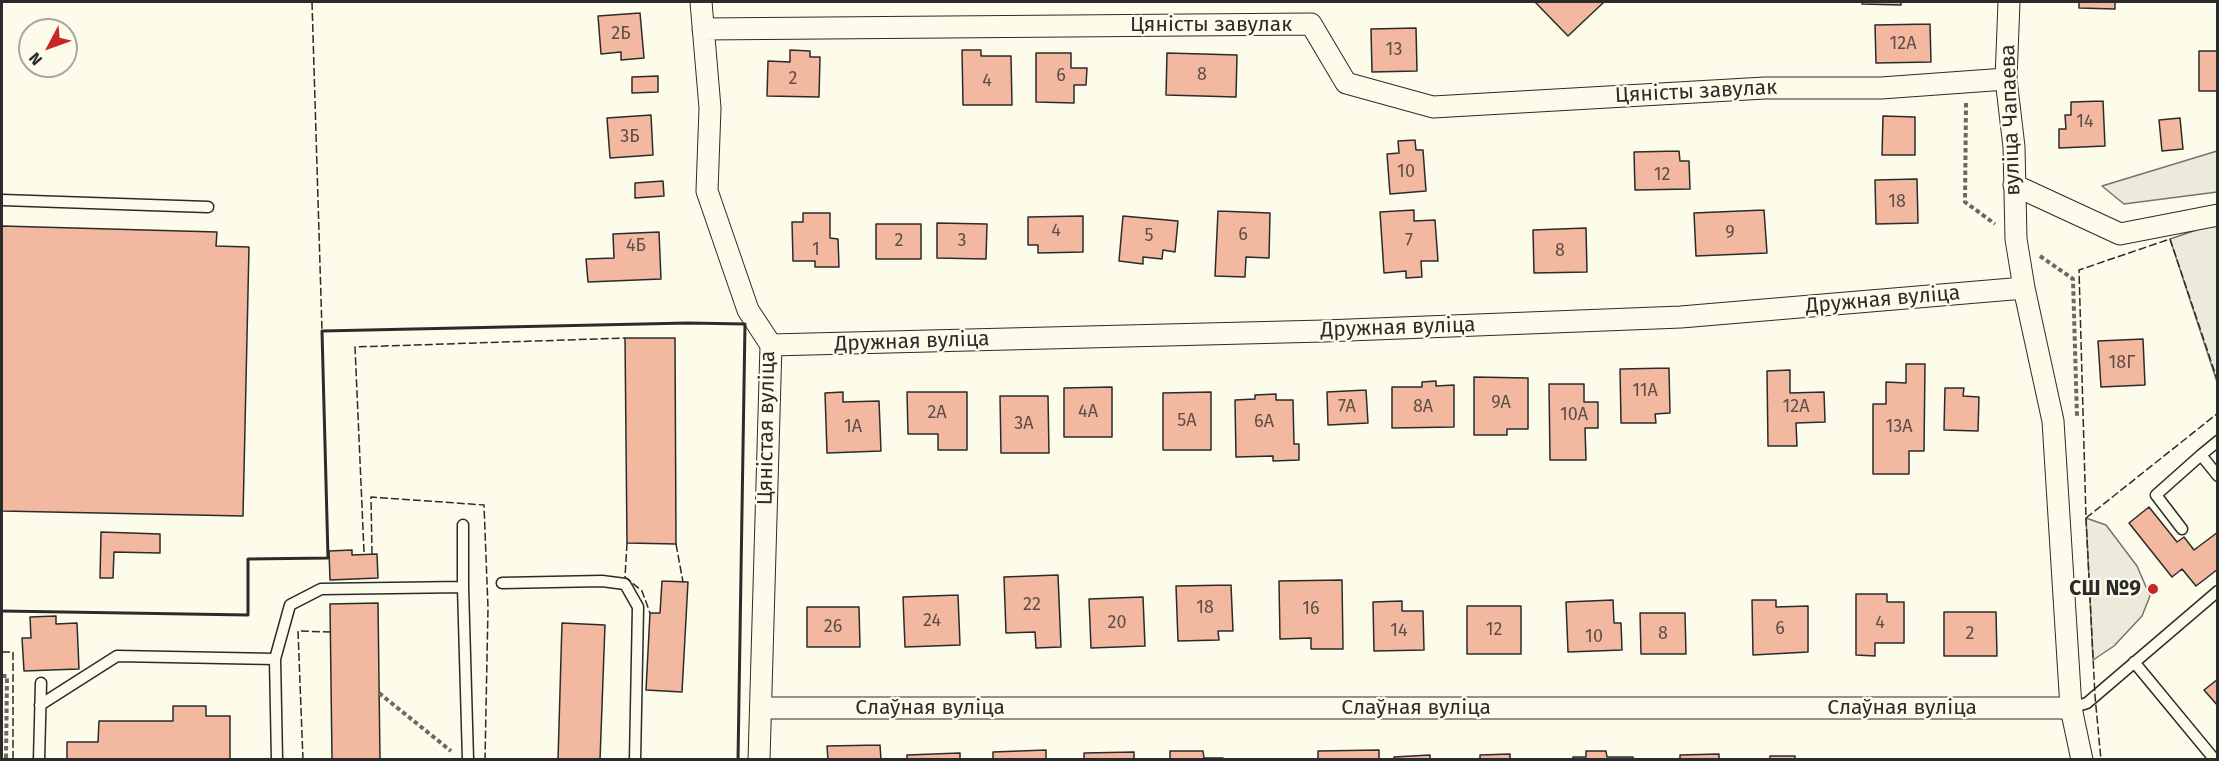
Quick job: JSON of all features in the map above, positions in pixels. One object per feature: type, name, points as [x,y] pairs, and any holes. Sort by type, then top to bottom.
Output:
[{"type":"street","name":"Цяністая вуліца","points":[[701,2],[710,108],[707,191],[748,310],[771,345],[759,759]]},
{"type":"street","name":"вуліца Чапаева","points":[[2009,2],[2006,80],[2013,147],[2016,239],[2024,288],[2053,421],[2071,708],[2082,759]]},
{"type":"street","name":"Цяністы завулак","points":[[703,29],[1311,24],[1346,83],[1433,107],[1765,88],[1881,88],[2006,80]]},
{"type":"street","points":[[2014,185],[2120,234],[2217,215]]},
{"type":"street","name":"Дружная вуліца","points":[[771,345],[1324,331],[1681,317],[2024,288]]},
{"type":"street","name":"Слаўная вуліца","points":[[761,708],[2071,708]]},
{"type":"lane","points":[[2,200],[208,207]]},
{"type":"lane","points":[[2182,529],[2156,495],[2217,441]]},
{"type":"lane","points":[[2201,455],[2217,476]]},
{"type":"lane","points":[[463,525],[468,759]]},
{"type":"lane","points":[[502,583],[602,581],[625,584],[638,607],[635,759]]},
{"type":"lane","points":[[277,759],[275,659],[290,604],[321,589],[463,587]]},
{"type":"lane","points":[[2071,708],[2087,703],[2217,591]]},
{"type":"lane","points":[[40,705],[117,656],[275,659]]},
{"type":"lane","points":[[2134,662],[2215,759]]},
{"type":"lane","points":[[39,759],[41,683]]},
{"type":"path","points":[[2,676],[7,676],[6,759]]},
{"type":"path","points":[[379,693],[452,752]]},
{"type":"shaded area","points":[[2217,151],[2217,192],[2124,204],[2102,186]]},
{"type":"shaded area","points":[[2217,223],[2217,382],[2170,239]]},
{"type":"shaded area","points":[[2086,518],[2106,525],[2137,566],[2150,596],[2142,616],[2114,646],[2093,660]]},
{"type":"building","points":[[1535,2],[1604,2],[1568,36]]},
{"type":"building","points":[[1862,2],[1901,2],[1901,5],[1862,4]]},
{"type":"building","points":[[2079,2],[2115,2],[2115,9],[2079,8]]},
{"type":"building","points":[[640,13],[644,58],[621,60],[621,52],[601,54],[598,16]]},
{"type":"building","points":[[1930,24],[1931,62],[1876,63],[1875,25]]},
{"type":"building","points":[[1416,28],[1417,71],[1372,72],[1371,29]]},
{"type":"building","points":[[790,50],[810,51],[810,57],[820,57],[819,97],[767,96],[768,61],[790,62]]},
{"type":"building","points":[[962,50],[981,50],[981,56],[1011,56],[1012,105],[963,105]]},
{"type":"building","points":[[2199,51],[2218,51],[2218,91],[2199,91]]},
{"type":"building","points":[[1036,53],[1071,53],[1071,68],[1087,68],[1086,85],[1074,85],[1074,103],[1036,102]]},
{"type":"building","points":[[1167,53],[1237,55],[1236,97],[1166,95]]},
{"type":"building","points":[[658,76],[658,92],[632,93],[632,77]]},
{"type":"building","points":[[2103,101],[2105,146],[2059,148],[2059,129],[2066,129],[2065,115],[2071,115],[2071,102]]},
{"type":"building","points":[[651,115],[653,155],[610,158],[607,118]]},
{"type":"building","points":[[1883,116],[1915,117],[1915,155],[1882,155]]},
{"type":"building","points":[[2180,118],[2183,149],[2162,151],[2159,120]]},
{"type":"building","points":[[1415,140],[1416,150],[1423,150],[1426,191],[1390,194],[1387,154],[1399,153],[1398,141]]},
{"type":"building","points":[[1679,151],[1680,161],[1689,161],[1690,189],[1635,190],[1634,152]]},
{"type":"building","points":[[1917,179],[1918,223],[1876,224],[1875,180]]},
{"type":"building","points":[[663,181],[664,196],[635,198],[635,183]]},
{"type":"building","points":[[1414,210],[1414,221],[1435,220],[1438,261],[1421,261],[1422,277],[1406,278],[1406,271],[1384,273],[1380,212]]},
{"type":"building","points":[[1764,210],[1767,253],[1696,256],[1694,213]]},
{"type":"building","points":[[1218,211],[1270,213],[1269,258],[1246,257],[1245,277],[1215,276]]},
{"type":"building","points":[[803,213],[830,213],[830,238],[838,239],[839,267],[815,267],[815,261],[793,261],[792,222],[803,222]]},
{"type":"building","points":[[1083,216],[1083,252],[1038,253],[1038,245],[1028,245],[1028,217]]},
{"type":"building","points":[[1123,216],[1178,221],[1175,252],[1163,250],[1162,259],[1143,257],[1143,264],[1119,261]]},
{"type":"building","points":[[937,223],[987,224],[986,259],[937,258]]},
{"type":"building","points":[[876,224],[921,224],[921,259],[876,259]]},
{"type":"building","points":[[2,226],[217,232],[216,246],[249,247],[243,516],[2,511]]},
{"type":"building","points":[[1586,228],[1587,272],[1534,273],[1533,230]]},
{"type":"building","points":[[659,232],[661,279],[588,282],[586,259],[614,258],[613,234]]},
{"type":"building","points":[[625,338],[675,338],[676,544],[627,543]]},
{"type":"building","points":[[2143,339],[2145,385],[2101,387],[2098,341]]},
{"type":"building","points":[[1906,364],[1925,364],[1924,451],[1909,451],[1909,474],[1873,474],[1873,404],[1886,404],[1886,382],[1906,383]]},
{"type":"building","points":[[1669,368],[1670,413],[1655,414],[1656,423],[1621,423],[1620,369]]},
{"type":"building","points":[[1790,370],[1790,393],[1824,392],[1825,422],[1796,423],[1797,446],[1768,446],[1767,371]]},
{"type":"building","points":[[1474,377],[1528,378],[1528,429],[1507,429],[1507,435],[1474,435]]},
{"type":"building","points":[[1436,381],[1436,386],[1454,385],[1454,427],[1392,428],[1392,387],[1422,387],[1422,382]]},
{"type":"building","points":[[1549,384],[1584,384],[1584,402],[1598,402],[1598,428],[1585,428],[1586,460],[1550,460]]},
{"type":"building","points":[[1112,387],[1112,437],[1064,437],[1064,388]]},
{"type":"building","points":[[1945,388],[1964,388],[1963,396],[1979,397],[1978,431],[1944,430]]},
{"type":"building","points":[[1366,390],[1368,423],[1328,425],[1327,392]]},
{"type":"building","points":[[843,392],[843,402],[879,401],[881,451],[827,453],[825,393]]},
{"type":"building","points":[[907,392],[967,392],[967,450],[938,450],[938,434],[908,434]]},
{"type":"building","points":[[1211,392],[1211,450],[1163,450],[1163,393]]},
{"type":"building","points":[[1276,394],[1276,400],[1293,400],[1294,444],[1299,444],[1299,460],[1273,461],[1273,456],[1236,457],[1235,400],[1255,399],[1255,395]]},
{"type":"building","points":[[1000,396],[1048,396],[1049,453],[1001,453]]},
{"type":"building","points":[[2149,507],[2177,542],[2184,537],[2194,550],[2218,532],[2218,569],[2196,586],[2182,569],[2172,577],[2129,523]]},
{"type":"building","points":[[101,532],[160,534],[160,553],[114,552],[113,578],[100,578]]},
{"type":"building","points":[[352,550],[352,555],[377,554],[378,578],[330,580],[329,551]]},
{"type":"building","points":[[1058,575],[1061,647],[1036,648],[1035,632],[1006,633],[1004,577]]},
{"type":"building","points":[[1342,580],[1343,649],[1311,649],[1311,638],[1280,639],[1279,581]]},
{"type":"building","points":[[662,581],[688,582],[682,692],[646,690],[650,613],[660,613]]},
{"type":"building","points":[[1231,585],[1233,631],[1218,631],[1219,640],[1178,641],[1176,586]]},
{"type":"building","points":[[1856,594],[1887,594],[1887,602],[1904,602],[1904,643],[1875,643],[1875,656],[1856,655]]},
{"type":"building","points":[[958,595],[960,645],[905,647],[903,597]]},
{"type":"building","points":[[1143,597],[1145,646],[1091,648],[1089,599]]},
{"type":"building","points":[[1613,600],[1614,623],[1621,623],[1622,650],[1568,652],[1566,602]]},
{"type":"building","points":[[1752,600],[1776,600],[1776,607],[1808,606],[1808,652],[1753,655]]},
{"type":"building","points":[[1402,601],[1402,611],[1423,611],[1424,650],[1374,651],[1373,602]]},
{"type":"building","points":[[378,603],[380,760],[332,760],[330,604]]},
{"type":"building","points":[[1467,606],[1521,606],[1521,654],[1467,654]]},
{"type":"building","points":[[807,607],[859,607],[860,647],[807,647]]},
{"type":"building","points":[[1944,612],[1996,612],[1997,656],[1944,656]]},
{"type":"building","points":[[1640,613],[1685,613],[1686,654],[1641,654]]},
{"type":"building","points":[[56,616],[56,624],[77,623],[79,669],[24,671],[22,638],[31,638],[30,617]]},
{"type":"building","points":[[562,623],[605,625],[600,760],[558,760]]},
{"type":"building","points":[[2218,679],[2218,706],[2204,690]]},
{"type":"building","points":[[173,706],[206,706],[206,716],[230,716],[230,760],[67,760],[67,742],[98,742],[99,721],[173,721]]},
{"type":"building","points":[[880,745],[881,760],[828,760],[827,746]]},
{"type":"building","points":[[1046,750],[1046,760],[993,760],[993,752]]},
{"type":"building","points":[[1379,750],[1379,760],[1318,760],[1318,751]]},
{"type":"building","points":[[1170,751],[1203,751],[1204,758],[1223,758],[1223,760],[1170,760]]},
{"type":"building","points":[[1586,751],[1606,751],[1607,757],[1633,757],[1633,760],[1573,760],[1573,757],[1586,757]]},
{"type":"building","points":[[1134,752],[1134,760],[1084,760],[1084,753]]},
{"type":"building","points":[[960,753],[960,760],[907,760],[907,755]]},
{"type":"building","points":[[1510,754],[1510,760],[1480,760],[1480,755]]},
{"type":"building","points":[[1719,754],[1719,760],[1680,760],[1680,755]]},
{"type":"building","points":[[1430,755],[1430,760],[1395,760],[1394,757]]},
{"type":"building","points":[[1770,756],[1795,756],[1795,760],[1770,760]]},
{"type":"fence","points":[[312,2],[322,331]]},
{"type":"fence","points":[[2218,382],[2170,239],[2079,270],[2086,518],[2218,413]]},
{"type":"fence","points":[[364,552],[355,347],[625,338]]},
{"type":"fence","points":[[372,554],[371,497],[484,505],[488,608],[485,760]]},
{"type":"fence","points":[[2086,518],[2095,696],[2101,760]]},
{"type":"fence","points":[[627,543],[625,577],[642,591],[650,613]]},
{"type":"fence","points":[[676,544],[683,582]]},
{"type":"fence","points":[[303,760],[298,631],[331,632]]},
{"type":"fence","points":[[2,652],[13,652],[13,760]]},
{"type":"wall","points":[[2,611],[248,615],[248,559],[328,558],[322,331],[688,323],[745,324],[738,760]]},
{"type":"place","name":"СШ №9","points":[[2153,589]]}]
